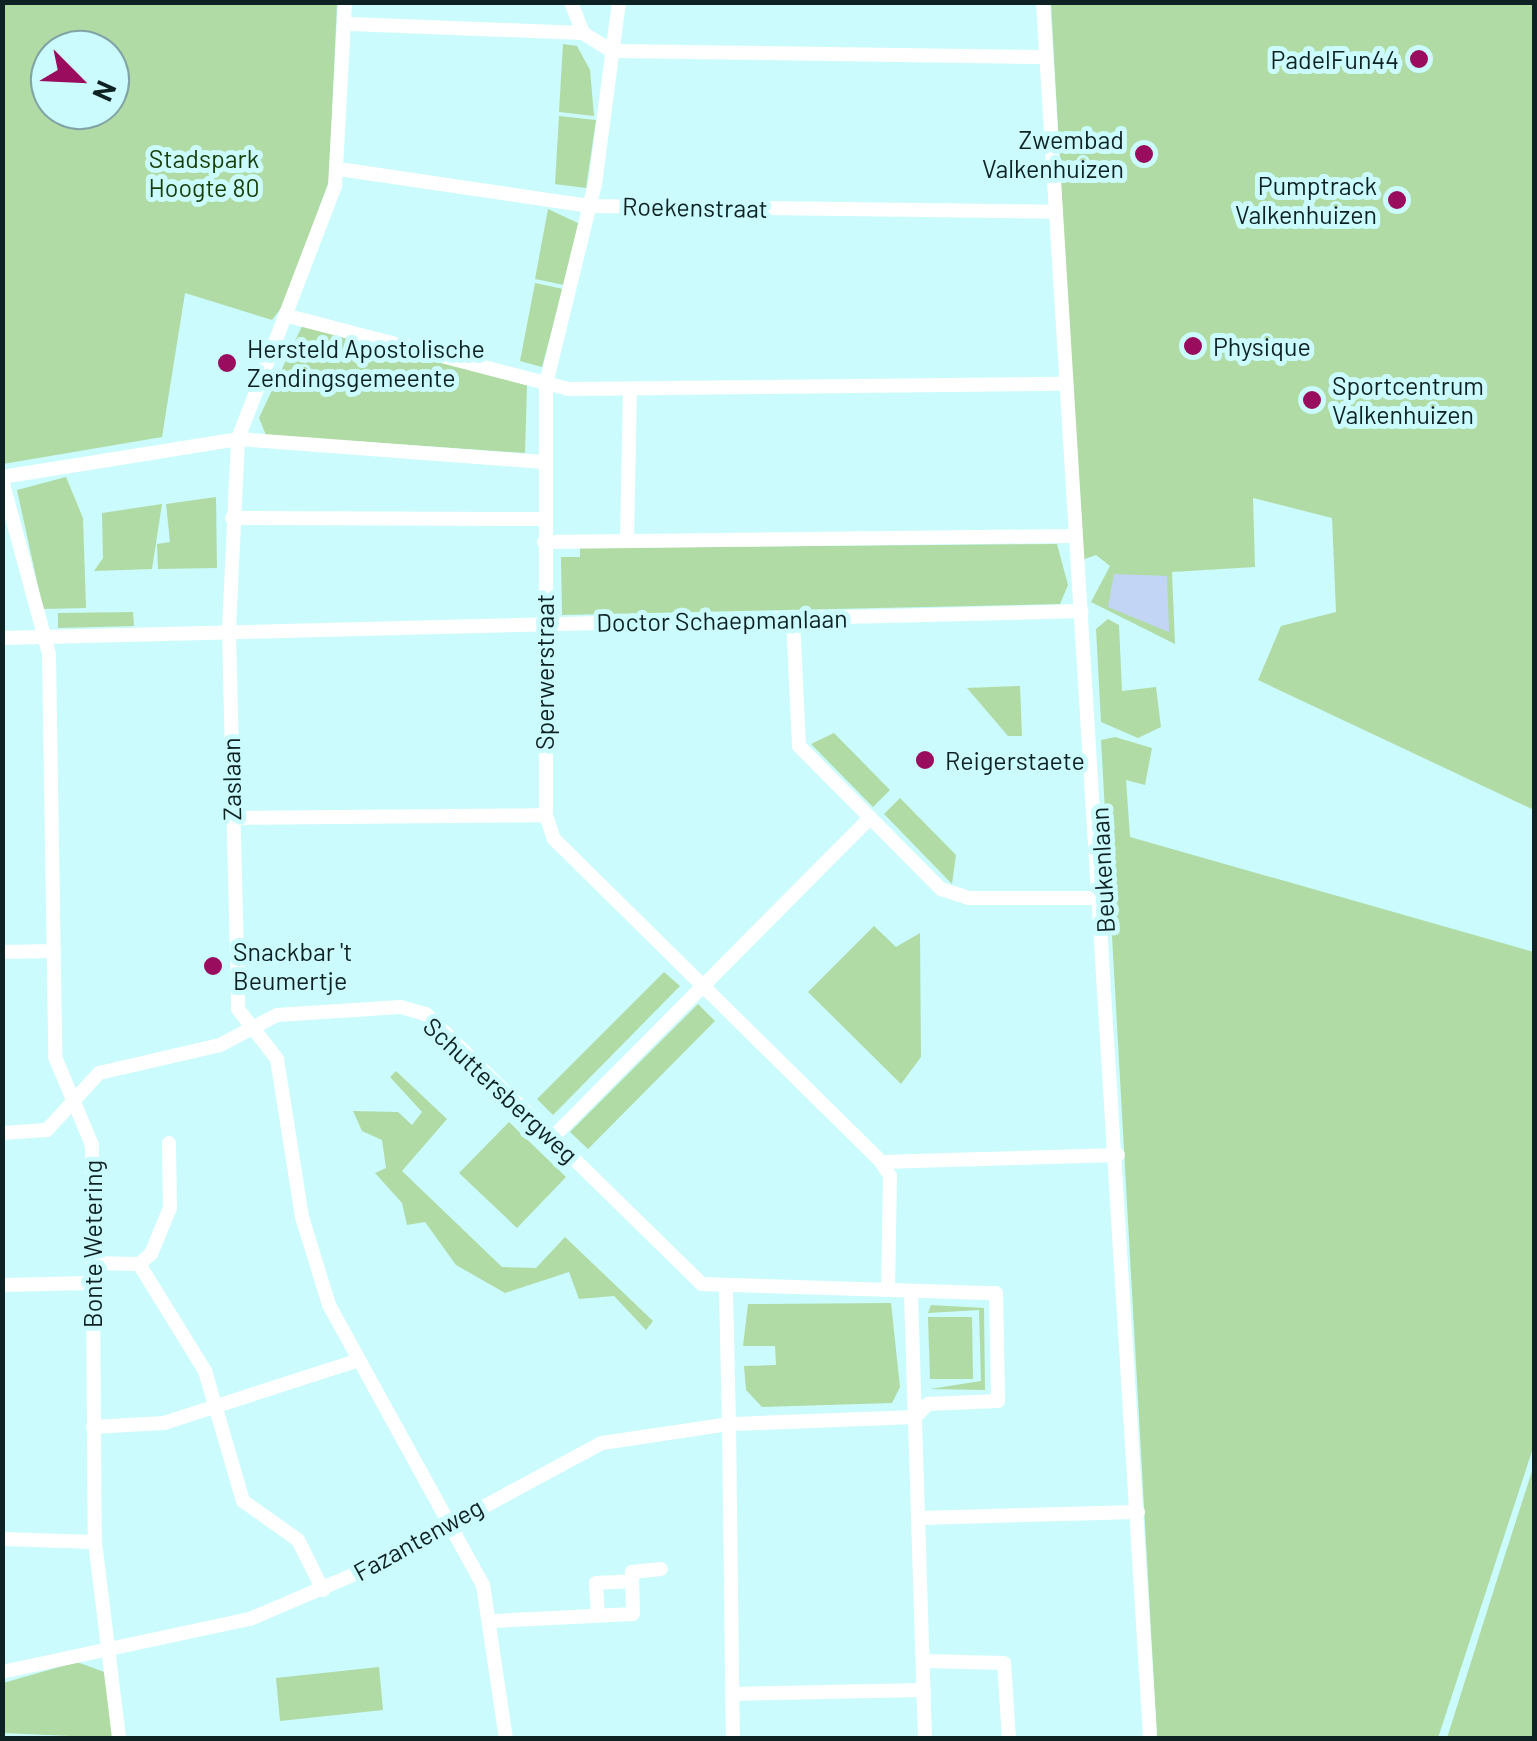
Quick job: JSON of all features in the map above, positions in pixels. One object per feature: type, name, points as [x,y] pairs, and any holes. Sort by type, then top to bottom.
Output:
[{"type":"street","name":"Zaslaan","points":[[345,2],[350,24],[339,169],[288,316],[238,439],[229,632],[238,1009],[277,1058],[302,1218],[353,1362],[454,1522],[494,1621],[506,1738]]},
{"type":"street","points":[[571,2],[583,33]]},
{"type":"street","name":"Sperwerstraat","points":[[546,815],[546,384],[590,206],[620,2]]},
{"type":"street","name":"Beukenlaan","points":[[1043,2],[1072,536],[1082,611],[1103,898],[1150,1738]]},
{"type":"street","points":[[350,24],[583,33],[612,50],[1046,57]]},
{"type":"street","name":"Roekenstraat","points":[[339,169],[590,206],[1054,212]]},
{"type":"street","points":[[288,316],[546,384],[630,389],[1064,384]]},
{"type":"street","points":[[627,541],[630,389]]},
{"type":"street","points":[[2,478],[238,439],[543,462]]},
{"type":"street","name":"Bonte Wetering","points":[[2,478],[45,637],[55,1057],[92,1145],[94,1542],[103,1648],[120,1738]]},
{"type":"street","points":[[232,518],[544,519]]},
{"type":"street","points":[[544,542],[1072,536]]},
{"type":"street","name":"Doctor Schaepmanlaan","points":[[2,638],[1082,611]]},
{"type":"street","points":[[792,619],[799,746],[952,896],[1103,898]]},
{"type":"street","points":[[232,818],[546,815],[554,838],[881,1162],[890,1176],[888,1286]]},
{"type":"street","points":[[553,1137],[870,818]]},
{"type":"street","points":[[2,952],[54,951]]},
{"type":"street","name":"Schuttersbergweg","points":[[2,1132],[47,1130],[98,1073],[256,1028],[294,1011],[426,1014],[702,1284],[726,1289]]},
{"type":"street","points":[[140,1264],[170,1208],[169,1144]]},
{"type":"street","points":[[881,1162],[1118,1155]]},
{"type":"street","points":[[92,1264],[140,1264]]},
{"type":"street","points":[[140,1264],[218,1408],[243,1501],[298,1540],[322,1590]]},
{"type":"street","points":[[2,1285],[92,1284]]},
{"type":"street","points":[[732,1738],[726,1289],[888,1286],[911,1294],[925,1738]]},
{"type":"street","name":"Fazantenweg","points":[[2,1672],[103,1648],[202,1632],[322,1590],[602,1443],[729,1424],[914,1417],[928,1404],[998,1400],[996,1293],[911,1294]]},
{"type":"street","points":[[93,1427],[150,1426],[218,1408],[353,1362]]},
{"type":"street","points":[[919,1518],[1138,1512]]},
{"type":"street","points":[[2,1539],[94,1542]]},
{"type":"street","points":[[494,1621],[633,1614],[632,1572],[661,1570]]},
{"type":"street","points":[[598,1615],[596,1583],[632,1581]]},
{"type":"street","points":[[924,1661],[1004,1663],[1009,1738]]},
{"type":"street","points":[[732,1694],[924,1690]]},
{"type":"green space","name":"Stadspark Hoogte 80","points":[[2,3],[337,3],[329,181],[284,304],[272,320],[185,293],[162,437],[3,464]]},
{"type":"green space","name":"Sportcentrum Valkenhuizen","points":[[1051,3],[1534,3],[1534,810],[1258,680],[1281,626],[1336,612],[1332,518],[1253,498],[1255,567],[1172,572],[1175,644],[1091,602],[1110,566],[1096,555],[1082,560]]},
{"type":"green space","points":[[563,44],[577,46],[590,70],[594,116],[559,112]]},
{"type":"green space","points":[[559,116],[596,120],[586,188],[555,184]]},
{"type":"green space","points":[[548,209],[580,224],[564,285],[535,279]]},
{"type":"green space","points":[[535,283],[563,289],[542,367],[520,361]]},
{"type":"green space","points":[[302,326],[527,385],[525,453],[266,435],[259,418]]},
{"type":"green space","points":[[66,477],[83,518],[86,608],[43,609],[17,490]]},
{"type":"green space","points":[[216,497],[217,568],[158,569],[157,544],[170,542],[166,504]]},
{"type":"green space","points":[[162,504],[152,569],[94,571],[103,558],[102,513]]},
{"type":"green space","points":[[1057,544],[1068,585],[1060,604],[562,615],[561,557],[580,557],[580,548]]},
{"type":"green space","points":[[133,612],[134,626],[58,628],[58,613]]},
{"type":"green space","points":[[1108,619],[1119,625],[1122,691],[1156,687],[1161,727],[1138,738],[1101,722],[1096,629]]},
{"type":"green space","points":[[1020,686],[1022,736],[1008,736],[967,688]]},
{"type":"green space","points":[[834,733],[890,790],[873,807],[811,744]]},
{"type":"green space","points":[[1115,737],[1152,748],[1145,785],[1126,780],[1130,837],[1534,952],[1534,1445],[1438,1738],[1157,1738],[1101,740]]},
{"type":"green space","points":[[900,798],[956,855],[952,884],[884,814]]},
{"type":"green space","points":[[874,926],[896,947],[920,933],[921,1057],[901,1084],[808,992]]},
{"type":"green space","points":[[664,972],[680,986],[553,1115],[537,1099]]},
{"type":"green space","points":[[698,1004],[715,1021],[588,1149],[570,1132]]},
{"type":"green space","points":[[396,1071],[447,1119],[402,1171],[502,1267],[536,1268],[565,1237],[653,1321],[646,1330],[614,1296],[579,1299],[569,1272],[505,1293],[456,1265],[425,1222],[407,1225],[402,1203],[375,1173],[386,1168],[382,1140],[362,1131],[353,1111],[398,1112],[412,1125],[422,1112],[390,1077]]},
{"type":"green space","points":[[509,1122],[566,1177],[517,1228],[459,1173]]},
{"type":"green space","points":[[891,1303],[900,1387],[892,1403],[762,1407],[746,1390],[744,1366],[776,1365],[775,1346],[743,1346],[748,1304]]},
{"type":"green space","points":[[931,1305],[984,1308],[985,1390],[930,1389],[981,1381],[979,1310],[928,1313]]},
{"type":"green space","points":[[928,1317],[972,1317],[973,1379],[930,1379]]},
{"type":"green space","points":[[1534,1465],[1534,1738],[1447,1738],[1495,1586]]},
{"type":"green space","points":[[77,1662],[104,1672],[116,1738],[3,1733],[3,1683]]},
{"type":"green space","points":[[379,1667],[383,1710],[280,1721],[276,1678]]},
{"type":"water","points":[[1114,574],[1167,576],[1169,632],[1108,607]]},
{"type":"place","name":"PadelFun44","points":[[1419,59]]},
{"type":"place","name":"Zwembad Valkenhuizen","points":[[1144,154]]},
{"type":"place","name":"Pumptrack Valkenhuizen","points":[[1397,200]]},
{"type":"place","name":"Physique","points":[[1193,346]]},
{"type":"place","name":"Hersteld Apostolische Zendingsgemeente","points":[[227,363]]},
{"type":"place","name":"Sportcentrum Valkenhuizen","points":[[1312,400]]},
{"type":"place","name":"Reigerstaete","points":[[925,760]]},
{"type":"place","name":"Snackbar 't Beumertje","points":[[213,966]]}]
